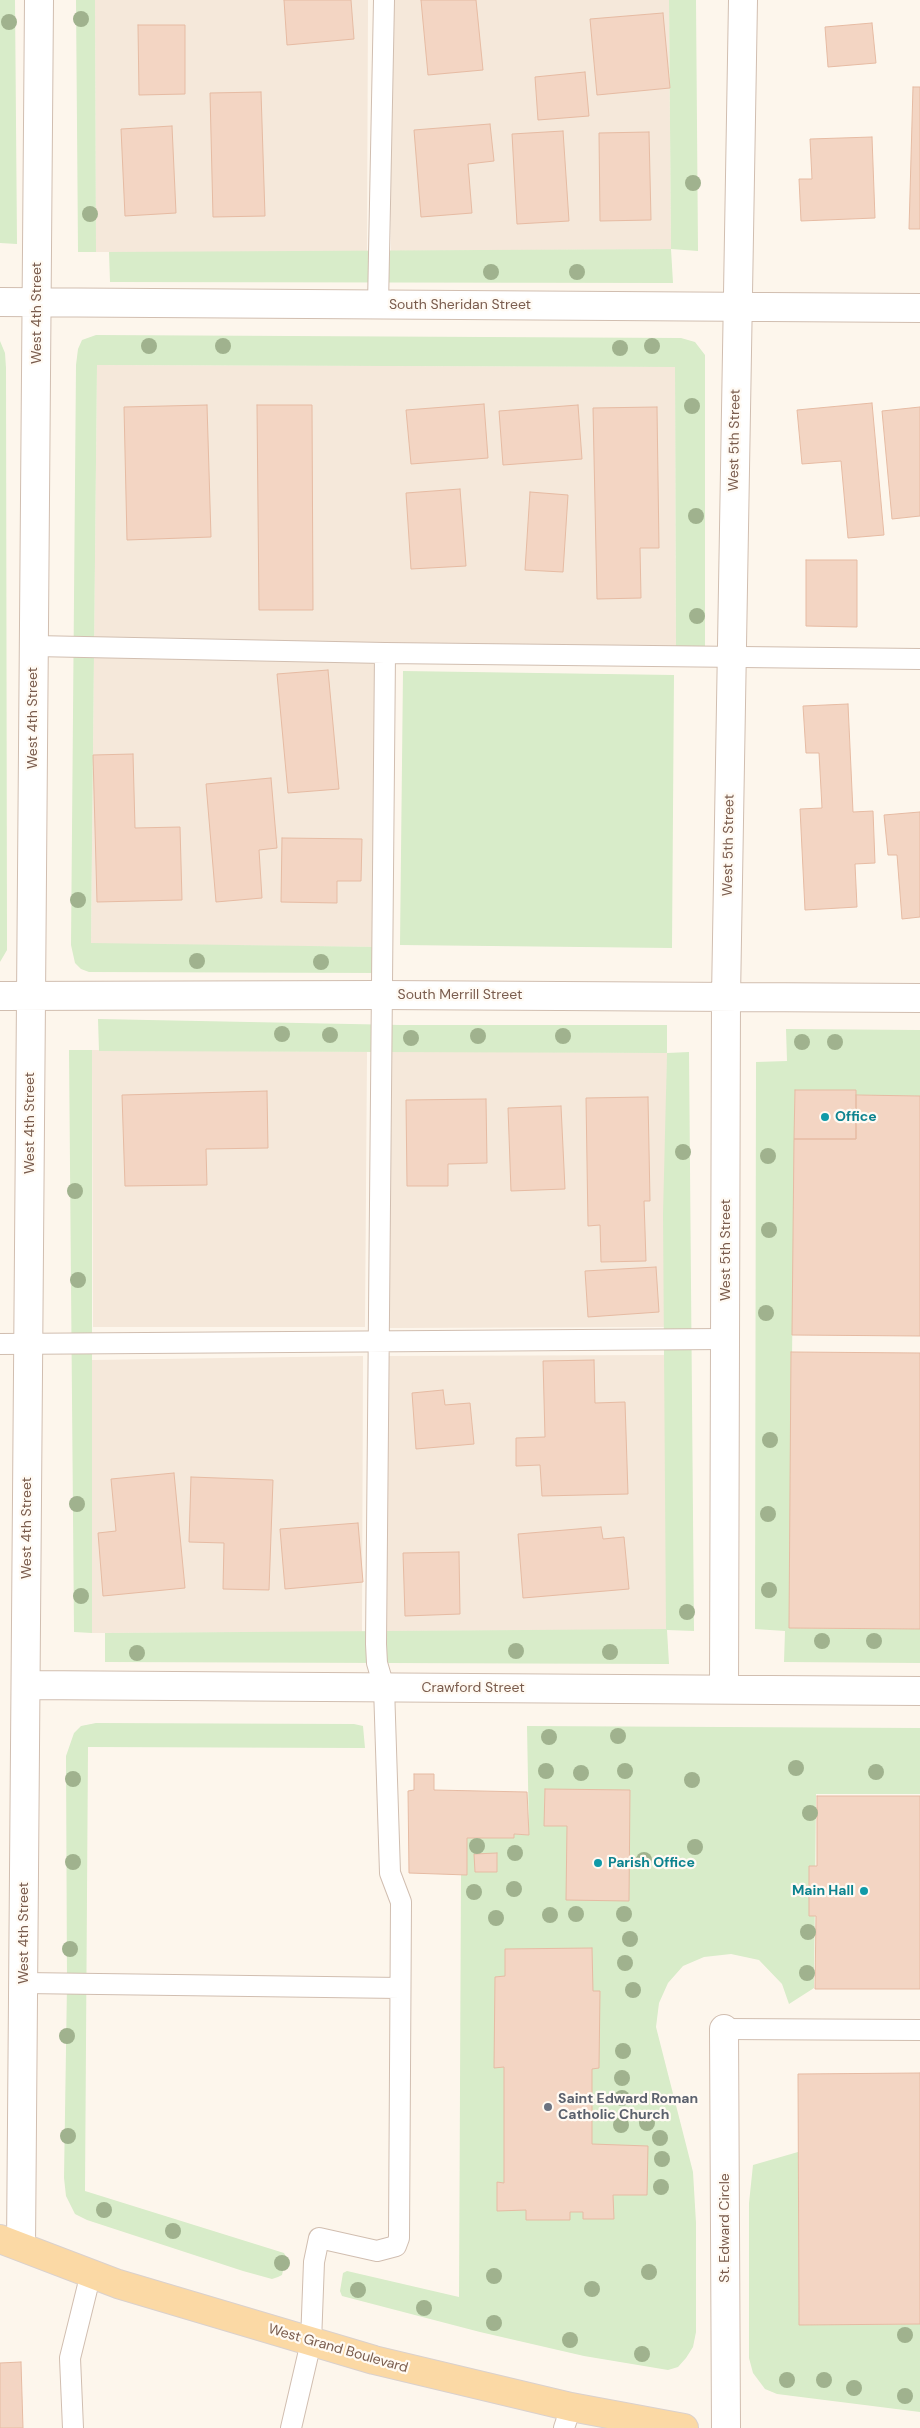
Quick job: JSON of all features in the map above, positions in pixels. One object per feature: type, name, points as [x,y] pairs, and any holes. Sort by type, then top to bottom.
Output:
[{"type":"main road","name":"West Grand Boulevard","points":[[11,2243],[118,2284],[311,2342],[440,2377],[568,2418],[684,2428]]},
{"type":"street","name":"West 4th Street","points":[[11,2243],[24,1983],[39,0]]},
{"type":"street","name":"West 5th Street","points":[[724,1689],[726,997],[743,0]]},
{"type":"street","name":"South Sheridan Street","points":[[0,302],[920,308]]},
{"type":"street","name":"South Merrill Street","points":[[0,996],[380,995],[920,998]]},
{"type":"street","name":"Crawford Street","points":[[26,1684],[920,1691]]},
{"type":"street","name":"St. Edward Circle","points":[[724,2029],[726,2428]]},
{"type":"lane","points":[[378,305],[384,0]]},
{"type":"lane","points":[[34,646],[385,653],[920,659]]},
{"type":"lane","points":[[291,2428],[311,2342],[314,2262],[319,2238],[377,2251],[396,2246],[399,2238],[401,1902],[390,1873],[384,1687],[377,1663],[380,995],[385,653]]},
{"type":"lane","points":[[0,1344],[725,1339]]},
{"type":"lane","points":[[24,1983],[400,1988]]},
{"type":"lane","points":[[724,2029],[920,2030]]},
{"type":"lane","points":[[72,2428],[70,2358],[91,2273]]},
{"type":"shaded area","points":[[95,0],[368,0],[367,252],[96,252]]},
{"type":"shaded area","points":[[390,0],[669,0],[671,249],[391,251]]},
{"type":"shaded area","points":[[97,365],[675,367],[676,655],[385,653],[382,947],[91,944]]},
{"type":"shaded area","points":[[92,1050],[367,1052],[365,1327],[93,1327]]},
{"type":"shaded area","points":[[392,1051],[667,1053],[664,1327],[389,1328]]},
{"type":"shaded area","points":[[665,1355],[667,1630],[387,1631],[386,1356]]},
{"type":"shaded area","points":[[363,1356],[362,1632],[92,1633],[91,1360]]},
{"type":"green space","points":[[0,0],[15,0],[17,244],[0,243]]},
{"type":"green space","points":[[76,0],[95,0],[96,252],[78,252]]},
{"type":"green space","points":[[669,0],[696,0],[698,251],[671,249]]},
{"type":"green space","points":[[671,249],[673,283],[110,282],[109,252]]},
{"type":"green space","points":[[96,335],[681,338],[695,342],[705,355],[705,656],[676,655],[675,367],[97,365],[91,943],[382,947],[381,973],[89,972],[81,969],[75,963],[71,945],[76,365],[78,349],[82,340]]},
{"type":"green space","points":[[0,341],[5,353],[6,368],[7,950],[0,962]]},
{"type":"green space","points":[[403,671],[674,675],[672,948],[400,945]]},
{"type":"green space","points":[[98,1019],[401,1025],[667,1025],[667,1053],[99,1051]]},
{"type":"green space","points":[[786,1029],[920,1030],[920,1096],[856,1095],[795,1090],[789,1628],[920,1629],[920,1663],[784,1662],[785,1631],[755,1629],[756,1062],[787,1061]]},
{"type":"green space","points":[[69,1050],[92,1050],[92,1633],[74,1632]]},
{"type":"green space","points":[[689,1052],[694,1631],[667,1630],[669,1664],[105,1662],[105,1633],[666,1629],[663,1214],[667,1053]]},
{"type":"green space","points":[[96,1723],[354,1724],[363,1726],[365,1748],[88,1747],[85,2191],[284,2253],[286,2257],[282,2275],[272,2279],[87,2220],[75,2214],[66,2196],[64,2178],[67,1984],[66,1756],[74,1733],[81,1726]]},
{"type":"green space","points":[[527,1726],[920,1728],[920,1794],[816,1794],[814,1988],[789,2004],[782,1984],[759,1960],[731,1954],[704,1957],[683,1966],[668,1983],[659,2003],[656,2027],[693,2172],[696,2223],[696,2332],[693,2347],[686,2358],[678,2367],[668,2370],[584,2356],[480,2332],[342,2296],[340,2291],[343,2273],[347,2271],[459,2297],[461,1875],[467,1875],[467,1838],[514,1838],[514,1834],[529,1835]]},
{"type":"green space","points":[[798,2152],[799,2325],[920,2324],[920,2412],[777,2394],[765,2389],[753,2373],[749,2358],[749,2203],[753,2165]]},
{"type":"building","points":[[284,0],[351,0],[354,39],[287,45]]},
{"type":"building","points":[[421,0],[476,0],[483,70],[428,75]]},
{"type":"building","points":[[663,13],[670,88],[597,95],[590,19]]},
{"type":"building","points":[[872,23],[876,63],[828,67],[825,27]]},
{"type":"building","points":[[138,25],[185,25],[185,94],[139,95]]},
{"type":"building","points":[[585,72],[589,116],[538,120],[535,77]]},
{"type":"building","points":[[913,87],[920,87],[920,229],[909,229]]},
{"type":"building","points":[[261,92],[265,216],[213,217],[210,93]]},
{"type":"building","points":[[490,124],[494,161],[468,164],[472,213],[421,217],[414,130]]},
{"type":"building","points":[[172,126],[176,213],[125,216],[121,129]]},
{"type":"building","points":[[563,131],[569,221],[517,224],[512,134]]},
{"type":"building","points":[[649,132],[651,220],[600,221],[599,133]]},
{"type":"building","points":[[872,137],[875,218],[801,221],[799,179],[812,179],[810,139]]},
{"type":"building","points":[[872,403],[884,535],[848,538],[841,461],[802,464],[797,410]]},
{"type":"building","points":[[484,404],[488,458],[411,464],[406,410]]},
{"type":"building","points":[[207,405],[211,537],[127,540],[124,407]]},
{"type":"building","points":[[257,405],[312,405],[313,610],[259,610]]},
{"type":"building","points":[[578,405],[582,459],[503,465],[499,411]]},
{"type":"building","points":[[657,407],[659,548],[640,548],[641,598],[597,599],[593,408]]},
{"type":"building","points":[[920,407],[920,516],[892,519],[882,411]]},
{"type":"building","points":[[460,489],[466,566],[411,569],[406,493]]},
{"type":"building","points":[[530,492],[568,495],[563,572],[525,570]]},
{"type":"building","points":[[806,560],[857,560],[857,627],[806,626]]},
{"type":"building","points":[[328,670],[339,789],[288,793],[277,674]]},
{"type":"building","points":[[848,704],[853,812],[873,811],[875,863],[855,864],[857,907],[805,910],[800,809],[822,808],[819,753],[806,753],[803,706]]},
{"type":"building","points":[[133,754],[135,828],[180,827],[182,900],[97,902],[93,755]]},
{"type":"building","points":[[271,778],[277,848],[259,850],[262,898],[216,902],[206,784]]},
{"type":"building","points":[[920,812],[920,917],[902,919],[897,855],[888,855],[884,815]]},
{"type":"building","points":[[282,838],[362,839],[361,881],[337,881],[337,903],[281,902]]},
{"type":"building","name":"Office","points":[[795,1090],[856,1090],[856,1139],[794,1139]]},
{"type":"building","points":[[267,1091],[268,1148],[206,1149],[207,1185],[125,1186],[122,1095]]},
{"type":"building","points":[[856,1095],[920,1096],[920,1336],[792,1335],[794,1139],[856,1139]]},
{"type":"building","points":[[648,1097],[650,1201],[644,1201],[646,1261],[601,1262],[600,1225],[588,1226],[586,1098]]},
{"type":"building","points":[[486,1099],[487,1163],[448,1164],[448,1186],[407,1186],[406,1100]]},
{"type":"building","points":[[561,1106],[565,1189],[511,1191],[508,1108]]},
{"type":"building","points":[[656,1267],[659,1312],[588,1317],[585,1271]]},
{"type":"building","points":[[791,1352],[920,1353],[920,1629],[789,1628]]},
{"type":"building","points":[[594,1360],[595,1403],[625,1402],[628,1494],[542,1496],[540,1465],[516,1466],[516,1438],[545,1437],[543,1361]]},
{"type":"building","points":[[443,1390],[445,1405],[470,1403],[474,1444],[416,1449],[412,1393]]},
{"type":"building","points":[[174,1473],[185,1588],[103,1596],[98,1533],[116,1531],[111,1479]]},
{"type":"building","points":[[191,1477],[273,1480],[269,1590],[223,1589],[224,1543],[189,1542]]},
{"type":"building","points":[[358,1523],[363,1582],[285,1589],[280,1529]]},
{"type":"building","points":[[601,1527],[603,1539],[624,1537],[629,1589],[523,1598],[518,1534]]},
{"type":"building","points":[[459,1552],[460,1614],[405,1616],[403,1553]]},
{"type":"building","points":[[414,1774],[434,1774],[434,1790],[527,1792],[529,1835],[514,1834],[514,1838],[467,1838],[467,1875],[409,1873],[408,1791],[414,1790]]},
{"type":"building","name":"Parish Office","points":[[545,1789],[630,1790],[629,1901],[566,1900],[567,1826],[544,1826]]},
{"type":"building","name":"Main Hall","points":[[817,1796],[920,1796],[920,1989],[815,1989],[816,1916],[809,1916],[809,1866],[817,1866]]},
{"type":"building","points":[[497,1853],[497,1872],[475,1872],[474,1854]]},
{"type":"building","name":"Saint Edward Roman Catholic Church","points":[[592,1948],[593,1991],[600,1991],[599,2068],[592,2069],[592,2144],[648,2146],[647,2195],[613,2195],[614,2219],[583,2219],[583,2212],[570,2212],[570,2220],[526,2220],[526,2210],[497,2211],[497,2182],[504,2183],[504,2067],[494,2068],[495,1977],[505,1976],[505,1949]]},
{"type":"building","points":[[920,2073],[920,2324],[799,2325],[798,2074]]},
{"type":"building","points":[[21,2362],[23,2428],[0,2428],[0,2363]]},
{"type":"place","name":"Office","points":[[825,1117]]},
{"type":"place","name":"Parish Office","points":[[598,1863]]},
{"type":"place","name":"Main Hall","points":[[864,1891]]},
{"type":"place","name":"Saint Edward Roman Catholic Church","points":[[548,2107]]}]
